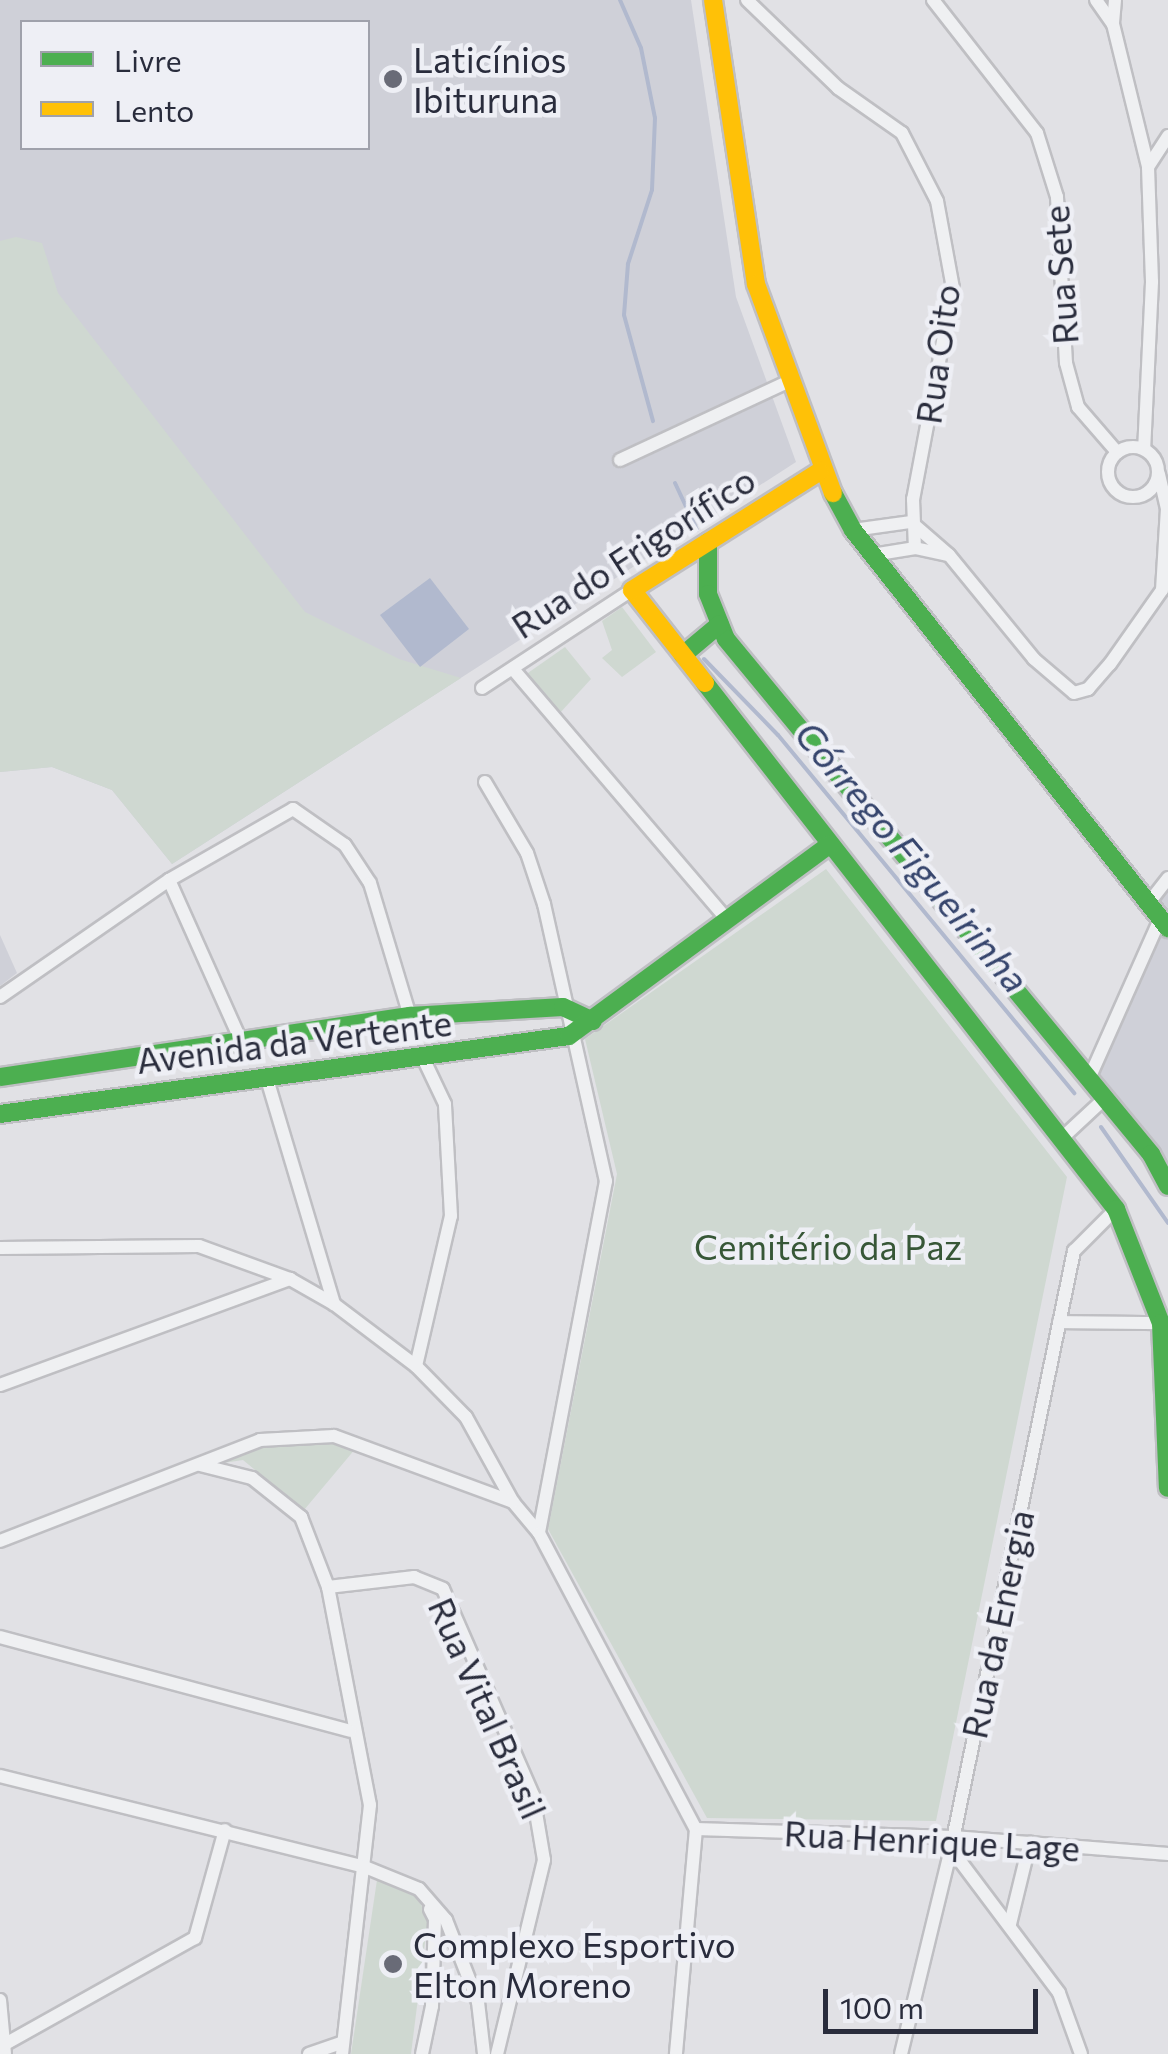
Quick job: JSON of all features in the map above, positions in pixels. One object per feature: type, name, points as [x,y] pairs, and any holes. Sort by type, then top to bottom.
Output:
[{"type":"street","points":[[713,0],[756,284],[820,471],[852,530],[1151,900],[1164,923],[1088,1082]]},
{"type":"street","name":"Rua Oito","points":[[748,0],[838,88],[902,133],[937,201],[954,288],[912,522],[914,548]]},
{"type":"street","name":"Rua Sete","points":[[933,0],[1037,133],[1058,197],[1066,363],[1078,407],[1118,452]]},
{"type":"street","points":[[1096,0],[1113,24]]},
{"type":"street","points":[[852,530],[912,522],[949,555],[1034,658],[1074,693],[1088,689],[1162,590],[1167,509],[1159,474],[1144,449],[1152,282],[1148,167],[1113,24],[1114,0]]},
{"type":"street","points":[[1148,167],[1168,136]]},
{"type":"street","points":[[620,460],[787,382]]},
{"type":"street","points":[[1144,449],[1118,452],[1108,475],[1122,496],[1146,494],[1159,474]]},
{"type":"street","name":"Rua do Frigorífico","points":[[482,688],[820,471]]},
{"type":"street","points":[[708,542],[708,594],[726,640],[1151,1154],[1168,1186]]},
{"type":"street","points":[[872,556],[914,548],[949,555]]},
{"type":"street","points":[[632,590],[1116,1209],[1161,1323],[1168,1488]]},
{"type":"street","points":[[683,655],[720,624]]},
{"type":"street","points":[[513,669],[728,922]]},
{"type":"street","points":[[484,782],[527,854],[544,904],[568,1036],[589,1088],[606,1181],[539,1533]]},
{"type":"street","points":[[0,996],[168,880],[293,809],[346,845],[370,883],[410,1016]]},
{"type":"street","name":"Avenida da Vertente","points":[[0,1114],[424,1060],[568,1036],[830,845]]},
{"type":"street","points":[[1151,900],[1168,878]]},
{"type":"street","points":[[168,880],[240,1039]]},
{"type":"street","name":"Avenida da Vertente","points":[[0,1076],[410,1016],[563,1007],[593,1021]]},
{"type":"street","points":[[416,1366],[451,1216],[445,1104],[424,1060]]},
{"type":"street","points":[[267,1079],[334,1304]]},
{"type":"street","points":[[1061,1139],[1104,1099]]},
{"type":"street","name":"Rua da Energia","points":[[901,2054],[952,1843],[1074,1252],[1116,1209]]},
{"type":"street","points":[[0,1248],[199,1246],[290,1278],[334,1304],[416,1366],[466,1417],[513,1502],[539,1533],[696,1829],[676,2054]]},
{"type":"street","points":[[0,1384],[290,1278]]},
{"type":"street","points":[[1059,1322],[1161,1323]]},
{"type":"street","points":[[0,1541],[260,1440],[334,1436],[513,1502]]},
{"type":"street","points":[[200,1465],[252,1478],[301,1517],[328,1587],[351,1731],[370,1805],[342,2048],[309,2054]]},
{"type":"street","name":"Rua Vital Brasil","points":[[328,1587],[402,1577],[443,1590],[533,1795],[544,1860],[497,2054]]},
{"type":"street","points":[[0,1636],[351,1731]]},
{"type":"street","points":[[0,1776],[364,1867],[419,1889],[446,1920],[478,2002],[484,2054]]},
{"type":"street","name":"Rua Henrique Lage","points":[[696,1829],[952,1843],[1030,1842],[1168,1854]]},
{"type":"street","points":[[0,2000],[6,2049],[195,1938],[225,1830]]},
{"type":"street","points":[[1010,1924],[1030,1842]]},
{"type":"street","points":[[952,1843],[1059,1993],[1081,2054]]},
{"type":"street","points":[[419,1889],[435,1919],[432,2006],[422,2054]]},
{"type":"shaded area","points":[[0,0],[691,0],[736,297],[796,462],[172,864],[112,790],[52,767],[0,772]]},
{"type":"shaded area","points":[[1168,880],[1168,1186],[1089,1081],[1161,918],[1151,899]]},
{"type":"shaded area","points":[[0,935],[17,973],[0,986]]},
{"type":"green space","points":[[16,237],[42,243],[58,293],[305,612],[399,659],[461,678],[172,864],[112,790],[52,767],[0,772],[0,241]]},
{"type":"green space","points":[[622,607],[656,652],[622,677],[602,658],[612,650],[602,621]]},
{"type":"green space","points":[[565,647],[591,679],[559,714],[525,675]]},
{"type":"green space","name":"Cemitério da Paz","points":[[826,869],[1067,1177],[936,1821],[707,1818],[548,1529],[617,1174],[585,1039]]},
{"type":"green space","points":[[332,1444],[356,1448],[304,1510],[243,1460],[223,1463],[262,1445]]},
{"type":"green space","name":"Complexo Esportivo Elton Moreno","points":[[377,1880],[417,1897],[428,1918],[411,2054],[351,2054]]},
{"type":"water","points":[[430,578],[469,629],[420,667],[380,615]]},
{"type":"waterway","name":"Córrego Figueirinha","points":[[620,0],[641,48],[655,118],[652,190],[628,264],[624,315],[653,421]]},
{"type":"waterway","name":"Córrego Figueirinha","points":[[675,483],[697,530]]},
{"type":"waterway","name":"Córrego Figueirinha","points":[[704,659],[778,735],[1074,1093]]},
{"type":"waterway","name":"Córrego Figueirinha","points":[[1101,1127],[1168,1223]]},
{"type":"traffic: fast","points":[[833,493],[853,530],[1168,928]]},
{"type":"traffic: fast","points":[[708,542],[708,594],[726,639],[1151,1154],[1168,1186]]},
{"type":"traffic: fast","points":[[683,655],[720,624]]},
{"type":"traffic: fast","points":[[705,683],[1116,1209],[1161,1323],[1168,1488]]},
{"type":"traffic: fast","points":[[0,1114],[569,1036],[829,845]]},
{"type":"traffic: fast","points":[[0,1077],[410,1016],[563,1007],[593,1021]]},
{"type":"traffic: slow","points":[[713,0],[756,284],[833,493]]},
{"type":"traffic: slow","points":[[705,683],[632,590],[820,471]]},
{"type":"place","name":"Laticínios Ibituruna","points":[[393,79]]},
{"type":"place","name":"Complexo Esportivo Elton Moreno","points":[[393,1964]]}]
